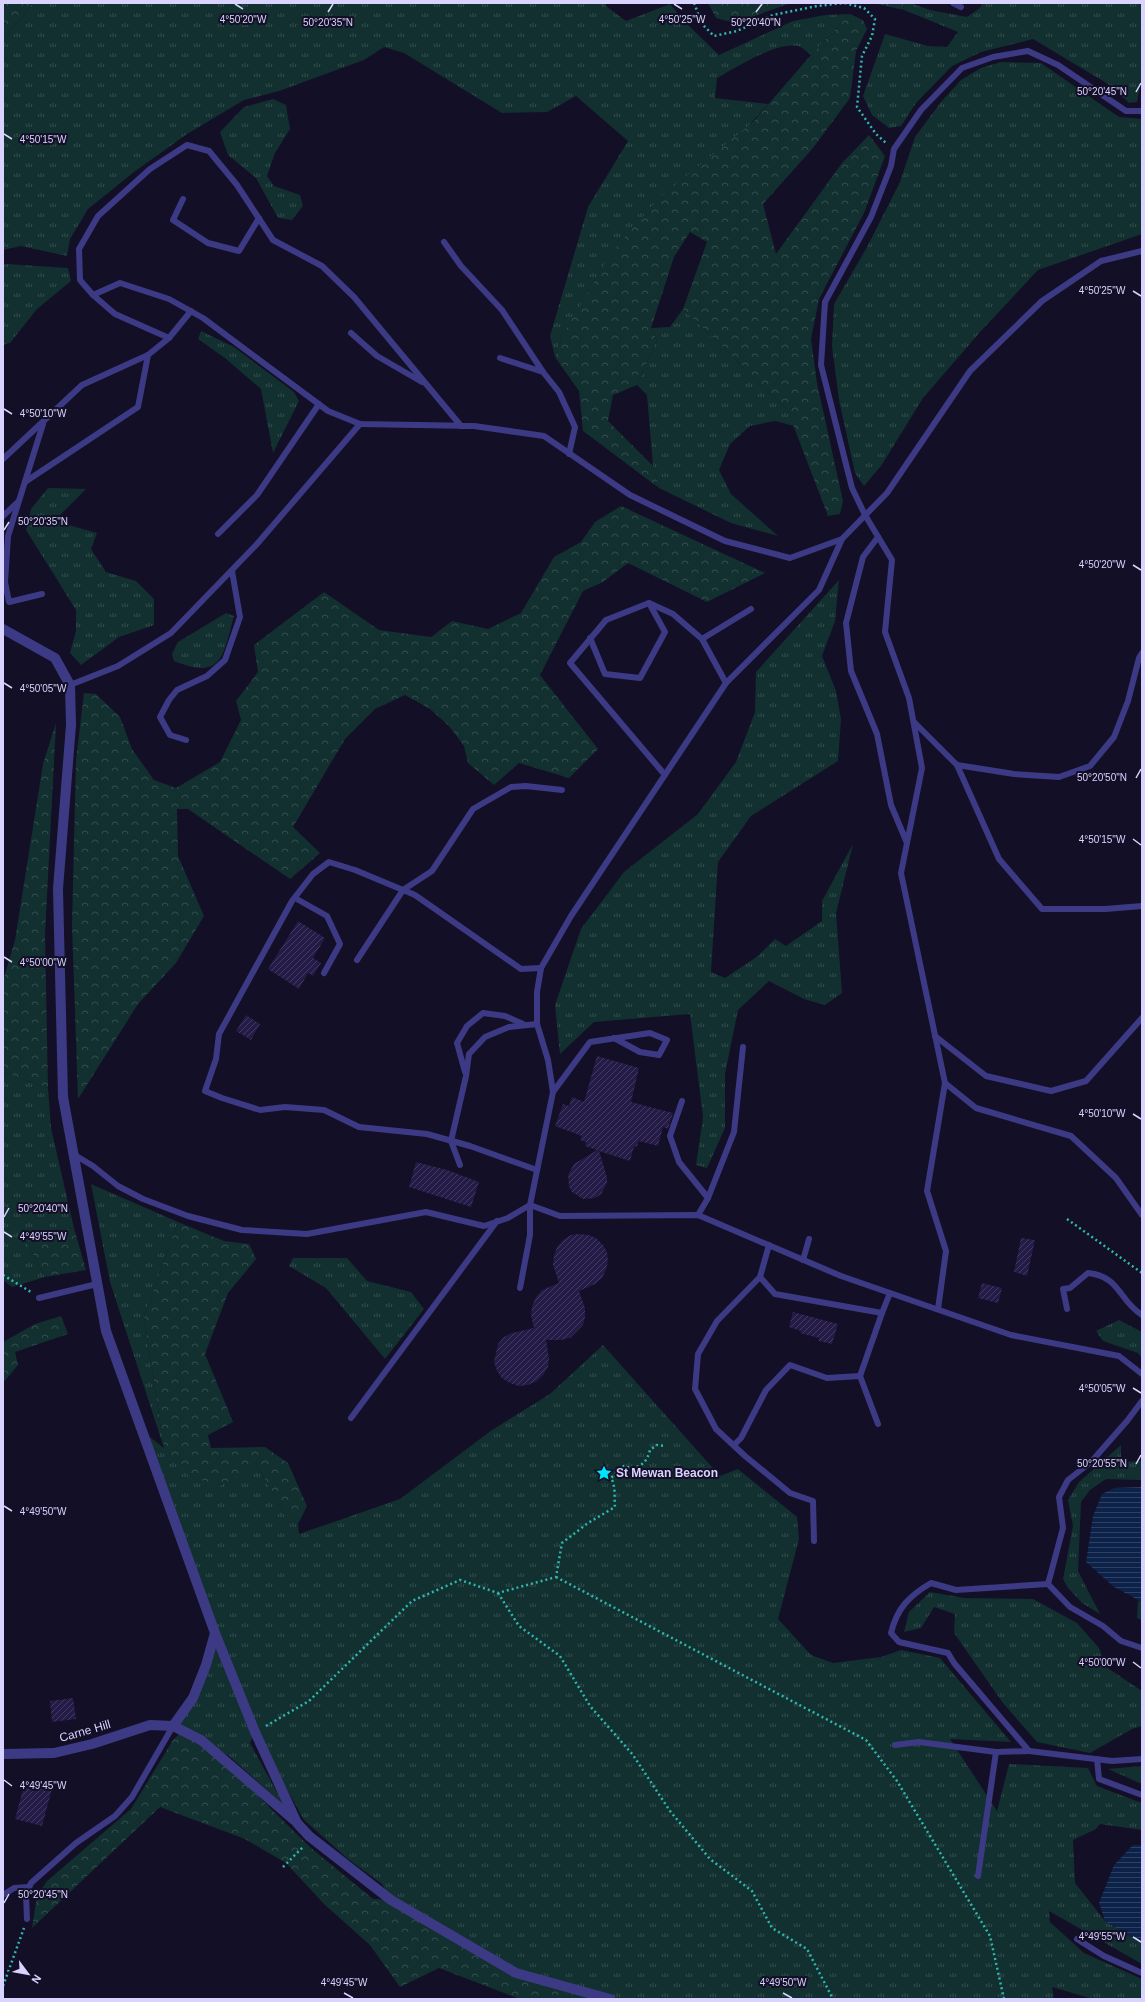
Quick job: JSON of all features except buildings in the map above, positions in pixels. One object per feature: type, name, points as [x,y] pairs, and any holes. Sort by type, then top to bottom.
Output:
[{"type":"street","points":[[3,629],[55,658],[70,685],[70,725],[58,889],[63,1096],[106,1331],[215,1633],[255,1732],[296,1823]]},
{"type":"street","points":[[172,1726],[193,1698],[206,1665],[215,1633]]},
{"type":"street","name":"Carne Hill","points":[[3,1754],[54,1753],[92,1744],[150,1724],[172,1726],[201,1740],[309,1836],[391,1900],[516,1973],[610,1999]]},
{"type":"lane","points":[[953,3],[961,7]]},
{"type":"lane","points":[[938,1309],[946,1251],[927,1190],[945,1083],[901,873],[922,768],[909,698],[885,632],[892,560],[865,515],[852,488],[821,365],[825,302],[871,217],[891,166],[894,149],[921,110],[962,68],[993,57],[1028,51],[1058,65],[1126,111],[1142,111]]},
{"type":"lane","points":[[169,338],[115,314],[93,295],[80,280],[79,249],[98,216],[150,169],[187,145],[209,151],[237,185],[274,240],[322,266],[354,297],[461,426]]},
{"type":"lane","points":[[183,199],[173,220],[208,243],[239,251],[259,218]]},
{"type":"lane","points":[[444,242],[461,266],[502,310],[543,372],[559,392],[575,427],[569,454]]},
{"type":"lane","points":[[520,1288],[530,1235],[530,1205],[553,1092],[548,1060],[537,1024],[537,992],[541,968],[571,916],[726,683],[819,590],[842,539],[887,493],[970,371],[1042,301],[1101,262],[1142,251]]},
{"type":"lane","points":[[93,295],[120,283],[169,299],[203,318],[328,411],[360,424],[474,426],[544,436],[630,495],[725,541],[790,558],[842,539]]},
{"type":"lane","points":[[3,459],[82,385],[148,355],[169,338],[191,311]]},
{"type":"lane","points":[[351,333],[377,356],[426,384]]},
{"type":"lane","points":[[25,482],[138,407],[148,355]]},
{"type":"lane","points":[[500,358],[543,372]]},
{"type":"lane","points":[[218,534],[257,495],[319,404]]},
{"type":"lane","points":[[42,594],[9,602],[4,581],[8,536],[44,422]]},
{"type":"lane","points":[[70,685],[118,666],[172,633],[257,544],[360,424]]},
{"type":"lane","points":[[3,516],[19,501]]},
{"type":"lane","points":[[878,537],[863,557],[846,623],[851,671],[877,734],[891,805],[907,843]]},
{"type":"lane","points":[[186,740],[170,735],[160,717],[169,700],[177,690],[207,676],[225,660],[240,617],[232,571]]},
{"type":"lane","points":[[665,775],[570,662],[606,620],[649,603],[673,614],[702,638],[726,683]]},
{"type":"lane","points":[[590,638],[604,674],[640,678],[665,632],[649,603]]},
{"type":"lane","points":[[702,638],[751,609]]},
{"type":"lane","points":[[957,766],[1014,774],[1059,777],[1090,766],[1114,737],[1128,701],[1142,653]]},
{"type":"lane","points":[[914,722],[957,766],[999,859],[1042,909],[1105,909],[1142,906]]},
{"type":"lane","points":[[357,960],[403,890],[432,871],[473,809],[511,787],[526,786],[562,790]]},
{"type":"lane","points":[[537,1170],[427,1134],[359,1126],[324,1110],[285,1107],[260,1110],[205,1091],[216,1059],[219,1034],[296,898],[313,874],[329,862],[355,870],[415,895],[521,969],[541,968]]},
{"type":"lane","points":[[296,898],[327,916],[340,944],[324,972]]},
{"type":"lane","points":[[466,1076],[457,1043],[467,1026],[483,1013],[505,1016],[524,1025]]},
{"type":"lane","points":[[936,1036],[986,1076],[1051,1091],[1086,1081],[1142,1018]]},
{"type":"lane","points":[[460,1165],[451,1141],[466,1076],[469,1054],[485,1037],[509,1026],[537,1024]]},
{"type":"lane","points":[[553,1092],[590,1042],[614,1038],[650,1033],[667,1040],[658,1055],[640,1052],[614,1038]]},
{"type":"lane","points":[[698,1215],[708,1198],[734,1132],[742,1047]]},
{"type":"lane","points":[[945,1083],[976,1108],[1071,1136],[1116,1178],[1142,1214]]},
{"type":"lane","points":[[682,1101],[670,1136],[679,1162],[708,1198]]},
{"type":"lane","points":[[73,1154],[93,1166],[118,1186],[143,1199],[188,1216],[242,1230],[307,1234],[426,1212],[484,1226],[508,1218],[530,1205]]},
{"type":"lane","points":[[530,1205],[560,1216],[698,1215],[841,1276],[1011,1335],[1119,1356],[1142,1374]]},
{"type":"lane","points":[[352,1418],[497,1221]]},
{"type":"lane","points":[[803,1260],[809,1239]]},
{"type":"lane","points":[[768,1245],[760,1277],[717,1321],[698,1354],[695,1389],[716,1429],[790,1493],[813,1500],[814,1541]]},
{"type":"lane","points":[[1067,1309],[1063,1289],[1070,1288],[1088,1273],[1099,1274],[1116,1286],[1132,1309],[1142,1315]]},
{"type":"lane","points":[[760,1277],[775,1294],[882,1313]]},
{"type":"lane","points":[[39,1298],[97,1284]]},
{"type":"lane","points":[[878,1424],[860,1376],[890,1293]]},
{"type":"lane","points":[[734,1445],[741,1438],[766,1390],[790,1365],[827,1378],[860,1376]]},
{"type":"lane","points":[[1048,1584],[1063,1528],[1058,1497],[1068,1480],[1091,1462],[1127,1421],[1142,1401]]},
{"type":"lane","points":[[1029,1752],[988,1704],[948,1653],[899,1642],[891,1633],[899,1608],[921,1589],[931,1583],[956,1590],[1048,1584]]},
{"type":"lane","points":[[1048,1584],[1070,1607],[1103,1626],[1121,1641],[1142,1648]]},
{"type":"lane","points":[[27,1919],[26,1895],[31,1883],[76,1843],[115,1816],[132,1797],[172,1726]]},
{"type":"lane","points":[[895,1745],[918,1742],[996,1752],[1029,1752],[1097,1760],[1112,1761],[1142,1759]]},
{"type":"lane","points":[[978,1876],[996,1752]]},
{"type":"lane","points":[[1097,1760],[1099,1779],[1142,1795]]},
{"type":"lane","points":[[3,1895],[14,1888],[29,1887]]},
{"type":"lane","points":[[1077,1939],[1104,1956],[1142,1973]]},
{"type":"path","points":[[694,3],[702,24],[714,36],[737,31],[773,15],[816,6],[844,4],[864,8],[875,19],[872,36],[862,56],[857,107],[876,134],[894,149]]},
{"type":"path","points":[[1066,1219],[1142,1273]]},
{"type":"path","points":[[3,1275],[39,1298]]},
{"type":"path","points":[[556,1577],[562,1543],[588,1523],[615,1507],[613,1495],[615,1484],[611,1478],[624,1466],[629,1468],[640,1466],[648,1460],[650,1450],[657,1445],[665,1446]]},
{"type":"path","points":[[255,1732],[309,1701],[412,1601],[460,1580],[498,1593],[556,1577],[866,1740],[897,1781],[990,1936],[1004,1999]]},
{"type":"path","points":[[498,1593],[519,1626],[560,1656],[590,1706],[633,1755],[670,1811],[710,1859],[752,1891],[772,1928],[807,1949],[833,1999]]},
{"type":"path","points":[[283,1867],[300,1851],[309,1836]]},
{"type":"path","points":[[3,1986],[27,1919]]},
{"type":"green space","points":[[3,3],[33,3],[3,40]]},
{"type":"green space","points":[[33,3],[605,3],[606,6],[626,21],[670,4],[685,22],[719,55],[793,21],[825,15],[850,14],[811,55],[803,48],[798,46],[779,47],[756,56],[717,78],[715,98],[768,104],[562,336],[555,357],[550,336],[588,207],[628,141],[576,96],[547,112],[502,113],[404,53],[384,47],[364,60],[279,91],[244,100],[187,134],[134,172],[88,209],[70,239],[67,256],[21,246],[3,250],[3,40]]},
{"type":"green space","points":[[708,3],[791,3],[735,23],[716,18]]},
{"type":"green space","points":[[873,3],[903,3],[904,10]]},
{"type":"green space","points":[[903,3],[910,3],[930,10],[967,17],[980,8],[982,3],[1142,3],[1142,74],[1137,102],[1129,103],[1113,87],[1033,39],[981,52],[952,66],[916,103],[901,126],[889,128],[872,115],[863,96],[885,34],[928,46],[947,47],[958,32],[904,10]]},
{"type":"green space","points":[[850,14],[863,20],[867,29],[856,51],[850,98],[813,148],[763,204],[776,254],[842,163],[869,135],[885,156],[864,213],[819,299],[811,339],[817,383],[843,501],[840,514],[828,516],[787,409],[683,309],[707,242],[690,232],[674,257],[651,328],[657,340],[637,385],[613,395],[608,421],[653,466],[659,488],[583,431],[579,391],[555,357],[562,336],[612,252],[659,198],[753,122],[811,55]]},
{"type":"green space","points":[[1001,62],[1041,63],[1119,117],[1142,119],[1142,234],[1038,270],[981,331],[923,398],[881,466],[864,486],[855,473],[839,400],[832,346],[834,304],[866,249],[900,182],[915,137],[941,102],[961,80],[981,68]]},
{"type":"green space","points":[[273,99],[286,105],[290,129],[275,153],[267,176],[274,186],[300,195],[303,206],[292,220],[278,218],[256,178],[228,155],[220,132],[244,107]]},
{"type":"green space","points":[[3,265],[68,268],[71,281],[37,309],[10,343],[3,345]]},
{"type":"green space","points":[[683,309],[787,409],[794,426],[775,421],[750,426],[730,444],[719,470],[731,494],[778,536],[731,523],[659,488],[653,466],[647,395],[637,385],[657,340],[651,328],[670,327]]},
{"type":"green space","points":[[201,331],[234,347],[294,392],[299,401],[273,453],[261,389],[225,358],[198,339]]},
{"type":"green space","points":[[48,488],[86,489],[59,516],[65,524],[97,533],[91,549],[106,572],[136,581],[154,599],[154,625],[119,637],[81,665],[70,653],[76,631],[76,610],[26,530],[31,509]]},
{"type":"green space","points":[[621,506],[765,573],[707,602],[628,563],[603,582],[583,591],[540,675],[598,749],[569,778],[519,763],[494,785],[468,763],[464,746],[449,726],[430,709],[405,695],[375,709],[345,739],[293,827],[320,853],[290,879],[188,809],[177,809],[178,856],[204,916],[176,963],[138,1004],[78,1099],[72,925],[76,760],[84,693],[96,694],[120,717],[132,749],[154,780],[176,788],[220,762],[241,720],[236,701],[258,672],[254,645],[324,592],[379,630],[431,637],[452,621],[488,629],[521,613],[554,557],[581,542],[595,522]]},
{"type":"green space","points":[[839,580],[835,621],[822,656],[836,691],[841,719],[838,761],[751,816],[718,862],[711,972],[725,978],[758,956],[775,939],[786,946],[822,921],[822,901],[853,844],[836,913],[842,993],[825,1005],[804,999],[769,981],[738,1010],[725,1074],[725,1128],[707,1168],[696,1165],[703,1117],[690,1014],[594,1022],[560,1054],[555,1005],[581,929],[624,872],[698,814],[736,762],[755,712],[756,672]]},
{"type":"green space","points":[[226,613],[234,616],[227,642],[218,661],[212,666],[202,668],[174,661],[172,654],[178,642]]},
{"type":"green space","points":[[56,723],[45,934],[48,1088],[3,1072],[3,981],[15,940],[43,764]]},
{"type":"green space","points":[[3,1072],[48,1088],[51,1128],[74,1228],[23,1235],[45,1277],[12,1287],[3,1280]]},
{"type":"green space","points":[[91,1184],[178,1222],[144,1317],[164,1448],[110,1282]]},
{"type":"green space","points":[[178,1222],[224,1241],[249,1244],[256,1259],[228,1293],[205,1354],[233,1422],[208,1435],[211,1448],[265,1447],[288,1463],[307,1506],[298,1524],[285,1514],[256,1463],[219,1487],[188,1475],[164,1448],[144,1317]]},
{"type":"green space","points":[[74,1228],[86,1270],[45,1277],[23,1235]]},
{"type":"green space","points":[[293,1258],[347,1258],[367,1281],[411,1292],[424,1309],[385,1359],[326,1288],[289,1266]]},
{"type":"green space","points":[[61,1316],[68,1334],[15,1352],[18,1365],[3,1383],[3,1342],[35,1324]]},
{"type":"green space","points":[[1119,1320],[1142,1332],[1142,1358],[1138,1353],[1103,1341],[1096,1331]]},
{"type":"green space","points":[[603,1345],[720,1476],[738,1469],[797,1517],[799,1539],[778,1619],[811,1655],[833,1663],[881,1657],[901,1650],[940,1658],[1011,1742],[950,1739],[997,1811],[1009,1764],[1088,1768],[1097,1786],[1142,1803],[1142,1830],[1100,1824],[1096,1829],[1073,1840],[1075,1883],[1105,1921],[1142,1944],[1142,1964],[1049,1911],[1050,1922],[1084,1953],[1142,1979],[1142,1999],[1093,1999],[1052,1987],[1054,1999],[610,1999],[516,1973],[391,1900],[382,1884],[348,1859],[304,1820],[255,1732],[250,1743],[284,1805],[229,1756],[173,1726],[193,1698],[215,1633],[142,1431],[164,1448],[256,1463],[285,1514],[298,1524],[299,1534],[400,1499],[492,1430],[550,1394]]},
{"type":"green space","points":[[1121,1445],[1121,1462],[1142,1461],[1142,1480],[1106,1479],[1090,1490],[1081,1502],[1078,1571],[1100,1614],[1082,1603],[1068,1588],[1063,1579],[1073,1526],[1068,1500],[1079,1482]]},
{"type":"green space","points":[[930,1592],[964,1598],[1033,1599],[1077,1623],[1099,1648],[1106,1667],[1142,1691],[1142,1726],[1132,1729],[1090,1753],[1037,1742],[1003,1703],[954,1633],[955,1614],[934,1607],[921,1628],[904,1632],[909,1612]]},
{"type":"green space","points":[[1138,1601],[1142,1602],[1142,1620],[1137,1618]]},
{"type":"green space","points":[[182,1731],[201,1740],[311,1848],[373,1899],[391,1900],[516,1973],[610,1999],[520,1999],[439,1968],[400,1987],[370,1945],[325,1905],[286,1863],[245,1839],[160,1807],[32,1928],[37,1896],[47,1881],[131,1809],[173,1740]]},
{"type":"green space","points":[[1142,1766],[1142,1784],[1108,1769]]},
{"type":"water","points":[[1142,1487],[1142,1602],[1114,1587],[1086,1562],[1093,1516],[1102,1494],[1114,1488]]},
{"type":"water","points":[[1133,1845],[1142,1845],[1142,1944],[1105,1921],[1099,1903],[1114,1865]]},
{"type":"place","name":"St Mewan Beacon","points":[[604,1473]]}]
